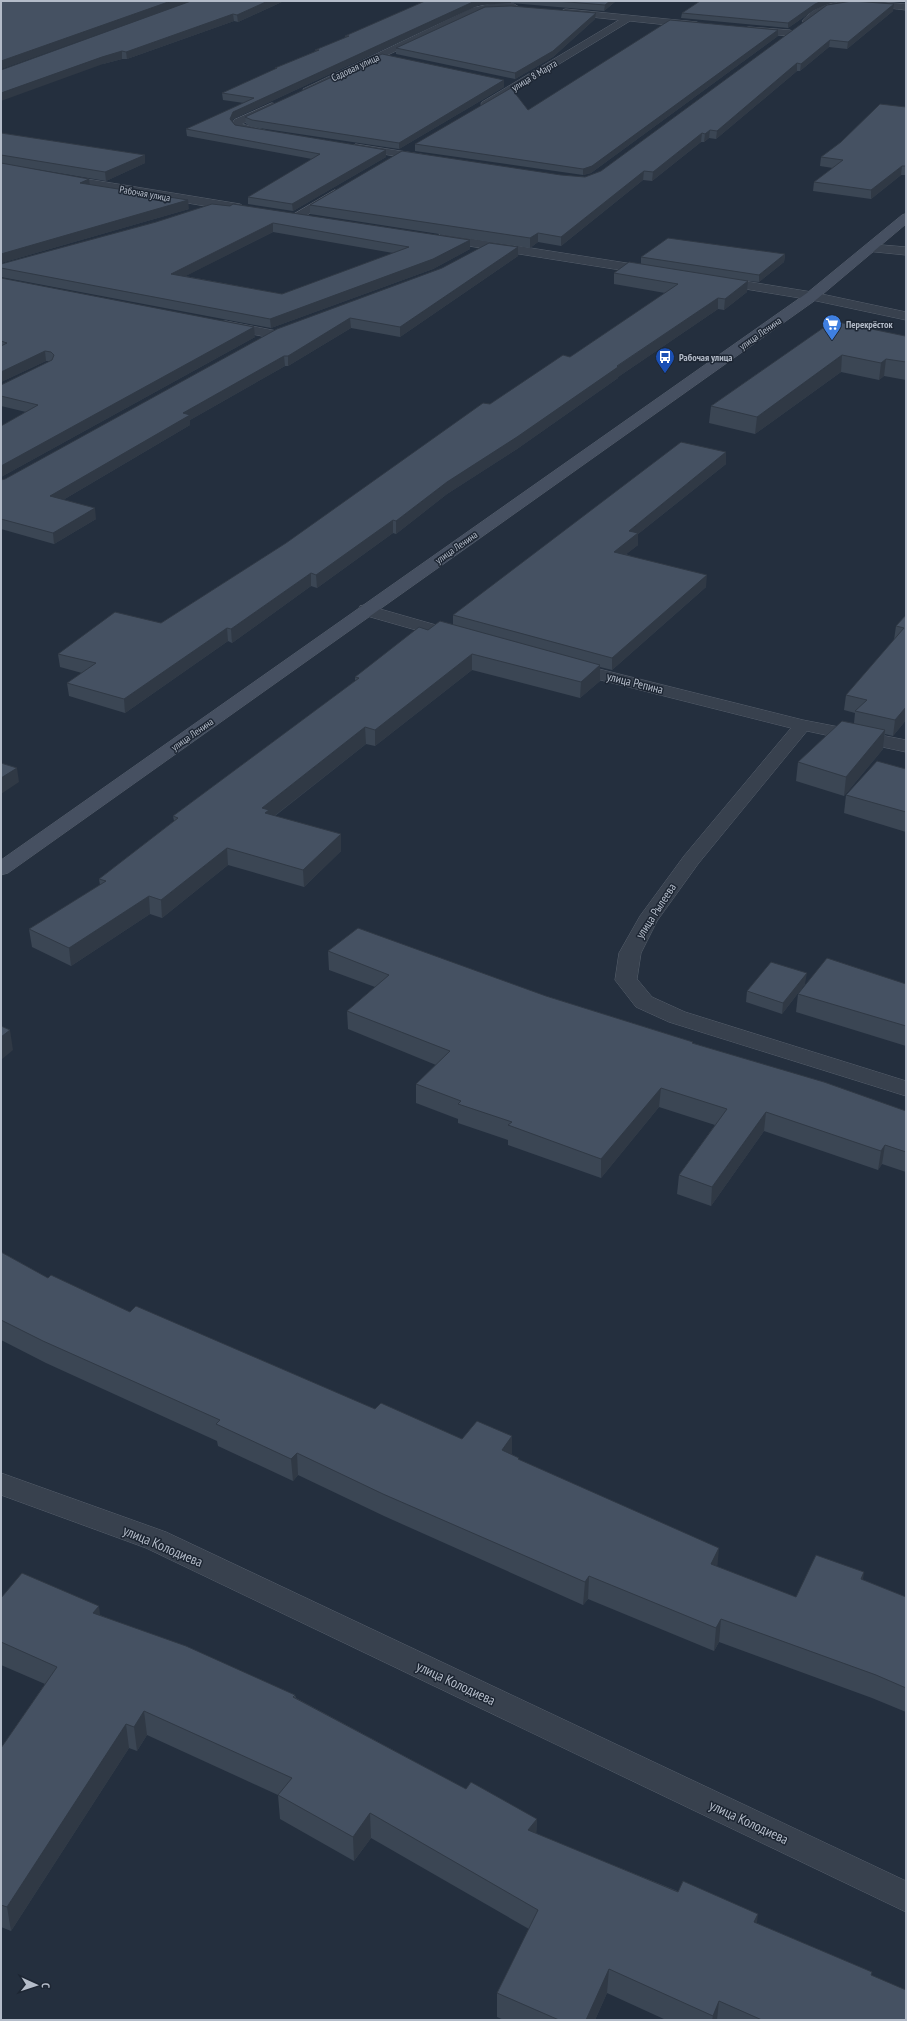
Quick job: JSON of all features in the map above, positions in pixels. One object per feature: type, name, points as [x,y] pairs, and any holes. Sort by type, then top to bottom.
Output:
[{"type":"street","points":[[777,42],[827,6],[853,3],[906,7]]},
{"type":"street","name":"Садовая улица","points":[[301,92],[475,10],[499,6],[526,8]]},
{"type":"street","points":[[558,12],[705,26]]},
{"type":"street","name":"улица 8 Марта","points":[[477,109],[629,18]]},
{"type":"street","points":[[736,28],[790,33]]},
{"type":"street","points":[[379,55],[395,58]]},
{"type":"street","points":[[503,81],[518,85]]},
{"type":"street","points":[[276,135],[240,128],[237,125],[238,122],[280,102]]},
{"type":"street","points":[[347,146],[440,160]]},
{"type":"street","points":[[388,162],[416,146]]},
{"type":"street","name":"Рабочая улица","points":[[1,168],[248,210]]},
{"type":"street","points":[[318,220],[291,216],[341,189]]},
{"type":"street","points":[[195,212],[217,205]]},
{"type":"street","name":"улица Ленина","points":[[1,869],[812,296],[906,218]]},
{"type":"street","points":[[426,236],[662,272]]},
{"type":"street","points":[[469,257],[488,246]]},
{"type":"street","points":[[870,248],[906,251]]},
{"type":"street","points":[[710,280],[812,296],[906,316]]},
{"type":"street","points":[[210,322],[272,334]]},
{"type":"street","points":[[251,346],[272,334],[287,329]]},
{"type":"street","points":[[366,610],[475,642]]},
{"type":"street","name":"улица Репина","points":[[558,663],[803,725],[906,746]]},
{"type":"street","name":"улица Рылеева","points":[[803,725],[691,860],[647,920],[630,953],[626,980],[644,1002],[677,1017],[906,1089]]},
{"type":"street","name":"улица Колодиева","points":[[1,1484],[156,1540],[906,1897]]},
{"type":"building","points":[[1,1],[171,1],[1,61]]},
{"type":"building","points":[[191,1],[268,1],[237,15],[233,14],[126,52],[122,51],[102,57],[1,93],[1,70]]},
{"type":"building","points":[[425,1],[475,1],[233,112],[230,119],[235,125],[386,150],[292,204],[248,197],[320,154],[186,129],[254,98],[222,93]]},
{"type":"building","points":[[556,1],[610,1],[605,5]]},
{"type":"building","points":[[700,1],[822,1],[815,4],[788,23],[682,13]]},
{"type":"building","points":[[852,1],[894,4],[848,42],[830,40],[801,64],[797,63],[717,131],[710,130],[705,134],[702,133],[653,172],[644,171],[561,237],[538,233],[530,238],[310,205],[402,151],[561,175],[585,177],[601,171],[827,5]]},
{"type":"building","points":[[511,6],[596,13],[553,51],[515,73],[396,48],[485,7]]},
{"type":"building","points":[[670,20],[778,30],[592,166],[583,169],[415,144],[511,88],[528,110]]},
{"type":"building","points":[[382,54],[504,80],[399,143],[252,120],[245,117]]},
{"type":"building","points":[[880,104],[906,107],[906,166],[902,166],[871,190],[814,182],[843,160],[821,157],[841,142]]},
{"type":"building","points":[[1,133],[145,155],[105,172],[1,155]]},
{"type":"building","points":[[1,163],[89,179],[80,183],[188,200],[1,254]]},
{"type":"building","points":[[212,204],[230,206],[233,204],[470,240],[433,259],[270,319],[1,268],[1,264],[156,222]],"holes":[[[273,223],[409,247],[282,294],[171,274]]]},
{"type":"building","points":[[668,238],[785,254],[759,275],[641,257]]},
{"type":"building","points":[[489,243],[518,247],[400,327],[350,318],[288,356],[284,356],[183,413],[190,415],[50,496],[95,508],[53,533],[1,519],[1,480],[277,329],[442,268]]},
{"type":"building","points":[[629,262],[748,281],[725,299],[718,298],[617,366],[618,367],[517,437],[447,482],[396,521],[393,520],[316,575],[311,573],[231,629],[227,628],[124,699],[67,683],[96,663],[58,654],[115,612],[161,623],[286,543],[483,403],[490,404],[563,355],[570,357],[678,284],[614,273]]},
{"type":"building","points":[[1,278],[254,327],[1,466],[1,426],[38,405],[1,396],[1,385],[52,360],[54,355],[51,352],[45,351],[1,372],[1,346],[7,343],[1,341]]},
{"type":"building","points":[[833,321],[906,335],[906,362],[886,359],[881,363],[842,355],[757,417],[711,406]]},
{"type":"building","points":[[681,442],[726,452],[629,531],[638,533],[614,552],[707,575],[612,658],[453,615]]},
{"type":"building","points":[[906,615],[906,707],[895,720],[855,711],[867,700],[846,695],[904,628],[896,626]]},
{"type":"building","points":[[440,621],[600,665],[581,682],[472,654],[375,730],[365,727],[262,808],[269,810],[265,813],[341,834],[303,870],[227,848],[161,900],[149,896],[69,948],[29,929],[106,881],[99,879],[178,818],[173,816],[359,678],[355,677],[419,627],[428,630]]},
{"type":"building","points":[[842,721],[885,730],[846,777],[798,762]]},
{"type":"building","points":[[877,761],[906,769],[906,812],[846,795]]},
{"type":"building","points":[[1,763],[17,768],[1,778]]},
{"type":"building","points":[[358,928],[546,996],[693,1042],[692,1043],[824,1082],[906,1111],[906,1152],[885,1145],[881,1151],[766,1112],[712,1187],[679,1175],[727,1109],[661,1088],[601,1159],[508,1125],[512,1122],[458,1104],[461,1101],[416,1084],[450,1051],[347,1011],[389,975],[328,951]]},
{"type":"building","points":[[827,958],[906,984],[906,1026],[798,994]]},
{"type":"building","points":[[771,962],[807,973],[783,1003],[747,991]]},
{"type":"building","points":[[1,1026],[10,1030],[1,1037]]},
{"type":"building","points":[[1,1252],[48,1278],[51,1275],[130,1312],[136,1306],[375,1409],[381,1403],[462,1439],[477,1421],[512,1436],[502,1450],[519,1458],[518,1459],[719,1548],[711,1564],[796,1597],[816,1555],[864,1572],[861,1579],[906,1597],[906,1688],[876,1675],[721,1619],[716,1628],[589,1576],[585,1582],[383,1494],[297,1453],[291,1459],[216,1424],[220,1420],[43,1341],[1,1320]]},
{"type":"building","points":[[22,1573],[99,1606],[93,1613],[186,1646],[295,1695],[293,1697],[466,1789],[471,1782],[537,1819],[528,1830],[678,1892],[683,1881],[758,1914],[754,1922],[872,1972],[871,1975],[906,1990],[906,2020],[762,2020],[719,2001],[713,2016],[609,1969],[586,2020],[559,2020],[497,1993],[538,1910],[370,1813],[353,1837],[278,1795],[292,1778],[144,1711],[134,1727],[126,1724],[7,1907],[1,1905],[1,1748],[57,1667],[1,1642],[1,1598]]},
{"type":"place","name":"Перекрёсток","points":[[832,341]]},
{"type":"place","name":"Рабочая улица","points":[[665,374]]}]
